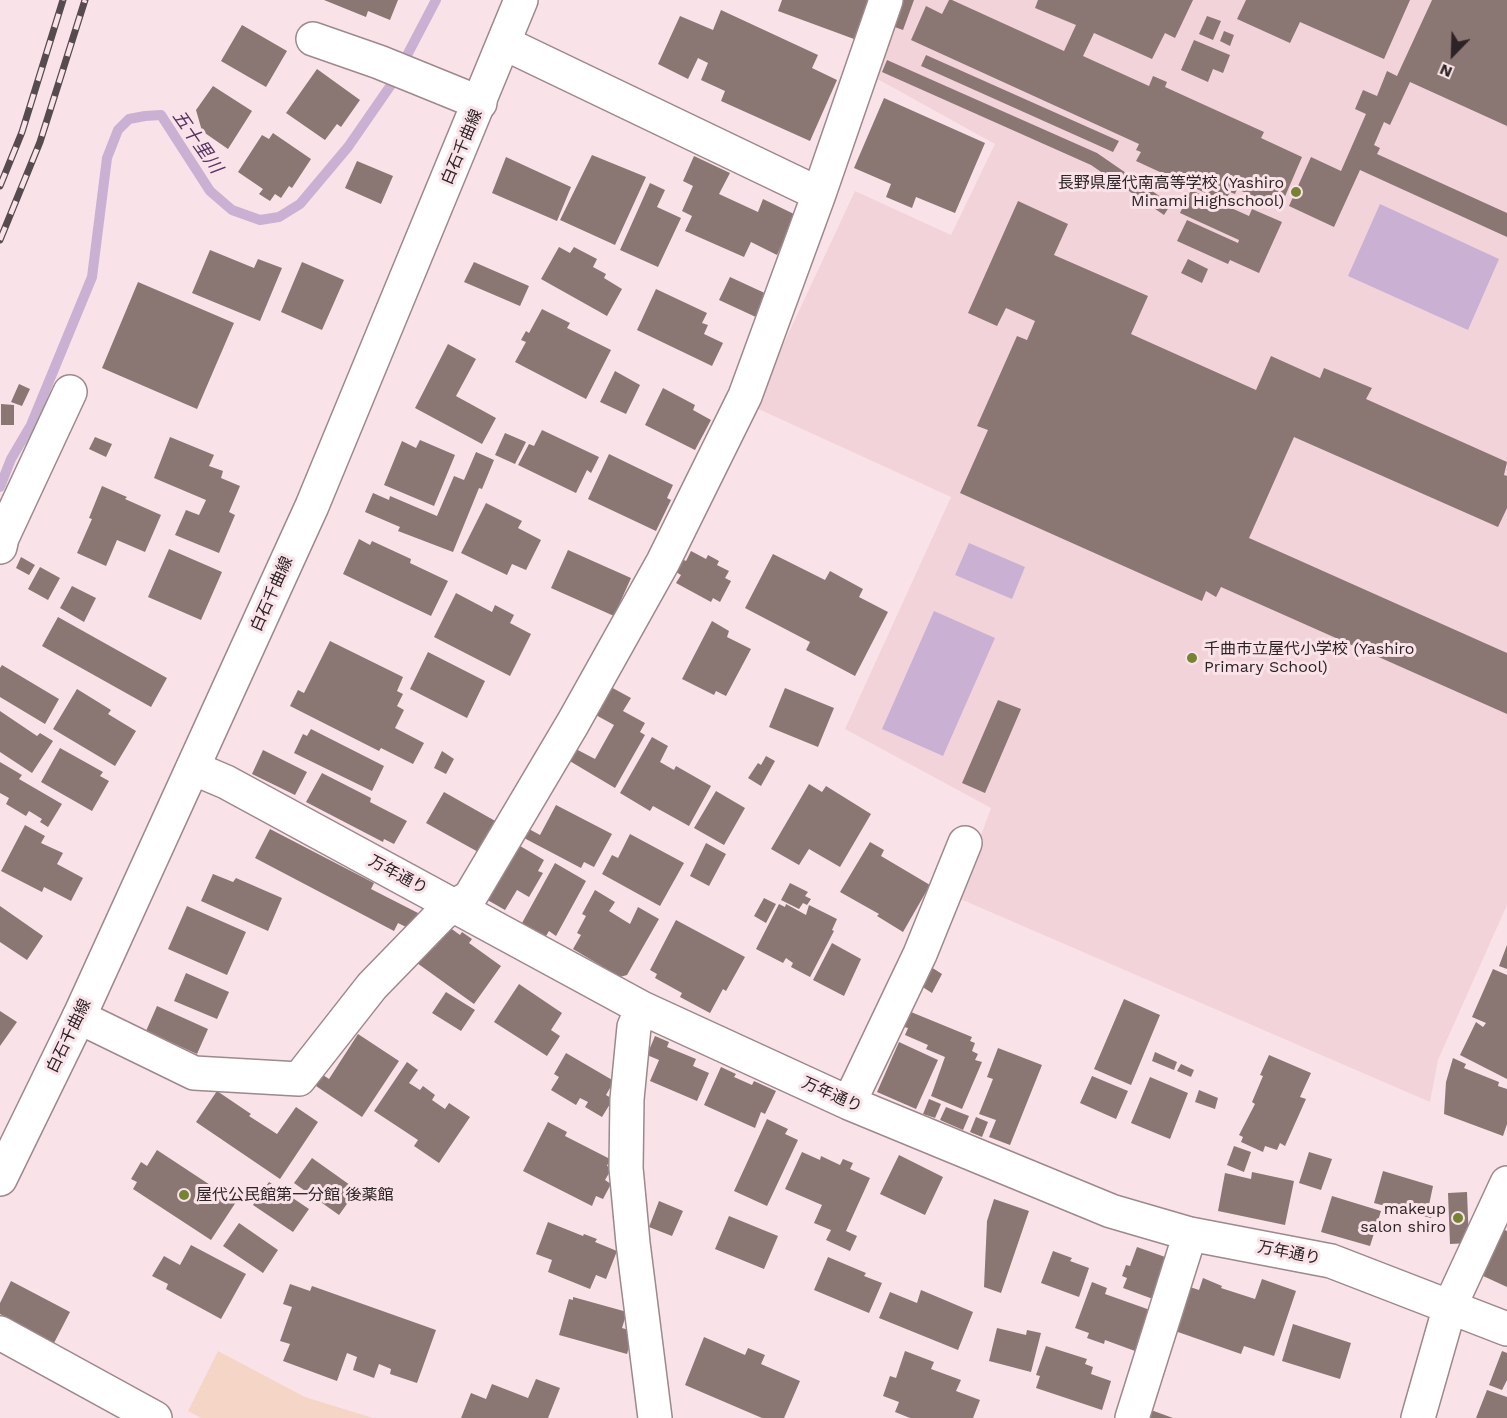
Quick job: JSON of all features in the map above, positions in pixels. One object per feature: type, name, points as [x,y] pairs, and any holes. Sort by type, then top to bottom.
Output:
[{"type":"street","name":"白石千曲線","points":[[0,1179],[79,1017],[312,506],[521,0]]},
{"type":"street","points":[[79,1017],[194,1073],[299,1079],[372,986],[443,913],[470,897],[573,723],[663,562],[745,396],[819,194],[886,0]]},
{"type":"street","points":[[313,39],[380,62],[480,103]]},
{"type":"street","points":[[504,44],[819,194]]},
{"type":"street","points":[[0,547],[2,538],[70,392]]},
{"type":"street","name":"万年通り","points":[[193,768],[226,782],[642,1008],[849,1103],[1111,1211],[1190,1234],[1331,1261],[1507,1329]]},
{"type":"street","points":[[849,1103],[920,954],[965,843]]},
{"type":"street","points":[[642,1008],[634,1028],[633,1038],[627,1099],[626,1168],[655,1418]]},
{"type":"street","points":[[1418,1418],[1450,1306],[1507,1183]]},
{"type":"street","points":[[1132,1418],[1190,1234]]},
{"type":"street","points":[[0,1333],[155,1418]]},
{"type":"shaded area","name":"千曲市立屋代小学校 (Yashiro Primary School)","points":[[897,0],[1507,0],[1507,905],[1438,1060],[1430,1102],[958,898],[991,808],[845,729],[951,497],[754,407],[855,191],[951,235],[995,144],[872,76]]},
{"type":"shaded area","points":[[1380,204],[1499,259],[1468,330],[1348,276]]},
{"type":"shaded area","points":[[969,543],[1025,567],[1012,599],[955,575]]},
{"type":"shaded area","points":[[934,611],[995,638],[943,756],[882,729]]},
{"type":"shaded area","points":[[218,1351],[305,1397],[373,1418],[201,1418],[188,1411]]},
{"type":"building","points":[[324,0],[398,0],[390,20],[368,11],[366,17]]},
{"type":"building","points":[[782,0],[868,0],[854,39],[778,11]]},
{"type":"building","points":[[902,0],[914,0],[903,30],[892,26]]},
{"type":"building","points":[[949,0],[1064,51],[1076,25],[1035,8],[1038,0],[1193,0],[1175,38],[1165,33],[1152,59],[1094,33],[1083,56],[1149,86],[1153,76],[1167,82],[1165,87],[1264,132],[1261,138],[1302,157],[1280,208],[1237,189],[1235,194],[1230,192],[1225,202],[1136,161],[1141,152],[1136,150],[1139,144],[911,40],[926,6],[942,14]]},
{"type":"building","points":[[1246,0],[1410,0],[1384,59],[1300,22],[1290,43],[1237,19]]},
{"type":"building","points":[[1432,0],[1507,0],[1507,126],[1410,82],[1390,125],[1384,122],[1374,145],[1380,148],[1377,154],[1507,213],[1507,237],[1360,170],[1334,227],[1289,206],[1311,157],[1341,171],[1366,114],[1355,109],[1363,90],[1377,96],[1387,71],[1397,76]]},
{"type":"building","points":[[721,10],[818,55],[812,68],[837,80],[810,141],[721,101],[725,91],[701,80],[708,63],[698,58],[688,79],[658,64],[680,16],[713,30]]},
{"type":"building","points":[[1207,16],[1221,21],[1213,40],[1199,34]]},
{"type":"building","points":[[242,25],[287,51],[266,87],[221,61]]},
{"type":"building","points":[[1224,31],[1234,35],[1230,46],[1220,41]]},
{"type":"building","points":[[1194,40],[1230,55],[1223,73],[1213,69],[1208,82],[1181,70]]},
{"type":"building","points":[[926,55],[1119,141],[1113,152],[921,66]]},
{"type":"building","points":[[887,60],[1097,153],[1171,204],[1164,215],[1091,165],[882,72]]},
{"type":"building","points":[[317,69],[360,100],[341,127],[337,124],[325,140],[286,113]]},
{"type":"building","points":[[213,86],[252,111],[228,149],[202,131],[196,110]]},
{"type":"building","points":[[884,98],[985,143],[955,213],[916,197],[912,208],[886,197],[891,184],[854,168]]},
{"type":"building","points":[[273,133],[311,159],[292,188],[289,186],[281,198],[275,194],[270,201],[259,194],[263,189],[238,172],[262,135],[269,139]]},
{"type":"building","points":[[592,155],[646,177],[615,245],[560,220]]},
{"type":"building","points":[[694,156],[730,173],[719,194],[758,212],[763,199],[796,215],[777,255],[751,242],[744,257],[685,231],[692,216],[682,211],[693,186],[683,181]]},
{"type":"building","points":[[506,157],[571,187],[557,221],[492,193]]},
{"type":"building","points":[[357,161],[393,176],[381,204],[345,188]]},
{"type":"building","points":[[650,183],[665,190],[657,207],[681,218],[658,267],[620,250]]},
{"type":"building","points":[[1191,190],[1249,216],[1252,209],[1282,222],[1259,273],[1230,260],[1228,264],[1177,241],[1187,220],[1238,243],[1239,240],[1180,213]]},
{"type":"building","points":[[1018,201],[1068,224],[1054,255],[1148,296],[1131,334],[1256,390],[1271,356],[1320,378],[1324,368],[1372,388],[1366,399],[1507,462],[1504,475],[1507,476],[1507,508],[1498,527],[1294,437],[1249,538],[1507,653],[1507,714],[1221,587],[1216,597],[1206,591],[1202,601],[960,493],[988,430],[977,426],[1017,336],[1027,340],[1035,321],[1006,308],[997,326],[968,313]]},
{"type":"building","points":[[559,247],[570,253],[574,247],[597,259],[593,267],[606,274],[604,278],[622,289],[607,316],[541,279]]},
{"type":"building","points":[[210,250],[254,268],[258,259],[282,268],[260,321],[192,293]]},
{"type":"building","points":[[1188,259],[1208,269],[1202,283],[1181,273]]},
{"type":"building","points":[[302,262],[344,280],[322,330],[281,312]]},
{"type":"building","points":[[474,262],[529,286],[520,306],[464,282]]},
{"type":"building","points":[[730,277],[769,295],[758,318],[719,300]]},
{"type":"building","points":[[138,282],[234,323],[197,409],[102,368]]},
{"type":"building","points":[[656,289],[707,313],[702,323],[708,325],[704,334],[723,343],[712,366],[637,330]]},
{"type":"building","points":[[542,309],[570,323],[567,328],[611,350],[586,399],[515,362],[526,342],[521,340],[526,331],[529,333]]},
{"type":"building","points":[[448,344],[476,359],[456,396],[496,418],[482,444],[415,408]]},
{"type":"building","points":[[615,371],[640,385],[626,414],[600,402]]},
{"type":"building","points":[[19,384],[30,389],[22,406],[11,402]]},
{"type":"building","points":[[663,388],[695,405],[693,410],[711,420],[695,450],[645,425]]},
{"type":"building","points":[[1,404],[14,405],[14,425],[1,425]]},
{"type":"building","points":[[542,430],[599,457],[591,473],[587,470],[576,493],[518,465],[529,444],[534,446]]},
{"type":"building","points":[[505,433],[526,442],[515,464],[495,455]]},
{"type":"building","points":[[95,437],[112,444],[106,457],[89,449]]},
{"type":"building","points":[[170,437],[214,455],[209,466],[223,471],[221,478],[240,486],[229,512],[235,515],[219,553],[175,535],[186,510],[199,515],[206,500],[154,478]]},
{"type":"building","points":[[420,440],[455,455],[434,506],[384,485],[402,441],[416,448]]},
{"type":"building","points":[[476,452],[494,460],[482,489],[479,488],[453,552],[398,531],[400,527],[365,512],[373,493],[389,500],[390,496],[437,516],[454,476],[464,480]]},
{"type":"building","points":[[609,454],[673,485],[667,498],[671,500],[656,531],[588,499]]},
{"type":"building","points":[[102,486],[161,515],[145,552],[117,540],[106,566],[77,553],[92,519],[89,518]]},
{"type":"building","points":[[486,503],[522,521],[518,528],[541,540],[526,570],[512,564],[507,575],[461,553]]},
{"type":"building","points":[[359,539],[370,545],[372,541],[411,559],[410,563],[448,581],[431,616],[343,574]]},
{"type":"building","points":[[169,549],[222,572],[201,620],[148,597]]},
{"type":"building","points":[[568,550],[631,578],[614,616],[551,588]]},
{"type":"building","points":[[691,551],[706,559],[708,555],[719,561],[717,565],[729,571],[725,578],[731,581],[720,602],[713,598],[711,602],[676,583],[681,575],[676,572],[682,559],[686,561]]},
{"type":"building","points":[[773,554],[825,580],[830,571],[863,589],[859,597],[888,612],[855,676],[806,650],[810,642],[745,608]]},
{"type":"building","points":[[21,557],[35,565],[29,575],[16,568]]},
{"type":"building","points":[[40,567],[60,578],[48,600],[28,589]]},
{"type":"building","points":[[72,586],[96,598],[84,622],[60,608]]},
{"type":"building","points":[[456,593],[492,612],[495,605],[514,615],[510,623],[531,634],[510,676],[434,637]]},
{"type":"building","points":[[58,617],[167,678],[151,707],[42,646]]},
{"type":"building","points":[[712,621],[729,631],[727,637],[751,649],[726,696],[716,691],[714,695],[682,679]]},
{"type":"building","points":[[330,641],[403,677],[397,691],[403,694],[397,706],[404,710],[395,728],[424,743],[413,764],[381,748],[379,751],[290,706],[298,690],[304,693]]},
{"type":"building","points":[[428,652],[485,681],[467,718],[410,689]]},
{"type":"building","points":[[2,665],[59,699],[45,724],[0,697],[0,668]]},
{"type":"building","points":[[609,686],[631,698],[623,711],[645,723],[640,732],[645,735],[615,788],[568,760],[574,748],[595,759],[614,725],[594,714]]},
{"type":"building","points":[[785,688],[834,708],[818,747],[769,727]]},
{"type":"building","points":[[77,689],[111,710],[108,714],[136,731],[115,766],[53,729]]},
{"type":"building","points":[[998,700],[1021,709],[985,793],[962,783]]},
{"type":"building","points":[[0,711],[37,736],[40,733],[53,741],[32,773],[0,752]]},
{"type":"building","points":[[311,729],[384,766],[372,791],[294,753],[303,734],[307,736]]},
{"type":"building","points":[[652,737],[668,746],[660,762],[674,770],[676,766],[711,786],[689,826],[653,806],[650,811],[620,793]]},
{"type":"building","points":[[60,748],[103,772],[100,776],[109,781],[92,811],[41,782]]},
{"type":"building","points":[[263,750],[307,772],[295,795],[252,774]]},
{"type":"building","points":[[442,751],[454,759],[446,774],[434,768]]},
{"type":"building","points":[[766,756],[775,761],[761,786],[748,778],[758,763],[761,765]]},
{"type":"building","points":[[0,762],[22,775],[19,779],[62,804],[48,827],[40,822],[42,819],[29,811],[26,816],[6,804],[9,798],[0,793]]},
{"type":"building","points":[[322,773],[371,798],[370,802],[407,821],[394,844],[384,839],[383,842],[306,802]]},
{"type":"building","points":[[809,784],[822,792],[826,786],[871,814],[840,867],[809,849],[799,865],[771,849]]},
{"type":"building","points":[[716,791],[745,808],[724,845],[694,828]]},
{"type":"building","points":[[444,792],[497,822],[480,853],[426,823]]},
{"type":"building","points":[[556,805],[612,834],[594,867],[584,862],[581,868],[524,838],[529,829],[540,835]]},
{"type":"building","points":[[25,825],[45,836],[41,843],[63,853],[57,864],[83,878],[71,901],[44,887],[42,892],[1,871]]},
{"type":"building","points":[[270,829],[374,883],[371,889],[418,913],[410,929],[398,923],[394,931],[255,858]]},
{"type":"building","points":[[630,834],[684,863],[660,906],[602,874],[612,855],[618,858]]},
{"type":"building","points":[[870,842],[884,850],[881,856],[930,885],[903,932],[877,916],[879,914],[840,892]]},
{"type":"building","points":[[515,843],[544,860],[538,871],[543,873],[529,897],[517,890],[505,910],[484,898]]},
{"type":"building","points":[[706,843],[726,854],[709,886],[690,876]]},
{"type":"building","points":[[555,863],[586,881],[556,936],[549,931],[546,936],[522,923]]},
{"type":"building","points":[[213,874],[233,882],[236,878],[282,898],[268,931],[201,901]]},
{"type":"building","points":[[790,883],[808,892],[805,896],[811,899],[807,905],[803,903],[799,909],[781,900]]},
{"type":"building","points":[[595,890],[615,902],[609,911],[630,924],[638,907],[659,919],[627,975],[620,977],[573,949],[581,935],[577,933],[586,916],[582,914]]},
{"type":"building","points":[[764,898],[776,904],[766,923],[754,916]]},
{"type":"building","points":[[779,904],[785,907],[786,904],[806,915],[809,905],[837,919],[832,930],[834,931],[810,977],[791,967],[793,963],[786,958],[783,963],[756,949]]},
{"type":"building","points":[[0,906],[43,936],[27,960],[0,942]]},
{"type":"building","points":[[187,906],[246,932],[227,975],[168,949]]},
{"type":"building","points":[[676,920],[745,957],[726,991],[723,989],[710,1013],[680,997],[682,993],[655,978],[657,974],[650,970]]},
{"type":"building","points":[[449,927],[460,935],[462,932],[472,939],[469,943],[501,966],[474,1004],[417,963],[430,944],[435,947]]},
{"type":"building","points":[[832,943],[861,959],[844,996],[813,980]]},
{"type":"building","points":[[1507,945],[1507,969],[1499,966]]},
{"type":"building","points":[[931,967],[942,974],[932,993],[921,986]]},
{"type":"building","points":[[1493,969],[1507,975],[1507,1079],[1460,1055],[1476,1022],[1483,1027],[1486,1023],[1472,1017]]},
{"type":"building","points":[[186,973],[229,992],[217,1019],[174,1001]]},
{"type":"building","points":[[519,984],[562,1013],[551,1030],[560,1036],[547,1056],[494,1022]]},
{"type":"building","points":[[446,992],[475,1010],[461,1031],[432,1013]]},
{"type":"building","points":[[1124,999],[1160,1015],[1131,1085],[1094,1069]]},
{"type":"building","points":[[157,1006],[208,1029],[197,1054],[146,1031]]},
{"type":"building","points":[[0,1011],[17,1022],[0,1046]]},
{"type":"building","points":[[911,1012],[972,1037],[970,1041],[975,1043],[972,1051],[978,1054],[975,1060],[982,1062],[962,1109],[931,1096],[945,1057],[926,1049],[928,1045],[905,1035],[908,1028],[904,1027]]},
{"type":"building","points":[[358,1034],[399,1061],[362,1117],[316,1086],[323,1075],[329,1079]]},
{"type":"building","points":[[655,1036],[669,1042],[667,1047],[696,1059],[693,1066],[709,1073],[697,1101],[650,1081],[659,1060],[647,1055]]},
{"type":"building","points":[[899,1042],[938,1060],[916,1109],[877,1092]]},
{"type":"building","points":[[998,1048],[1042,1065],[1010,1145],[989,1137],[996,1120],[979,1114],[993,1079],[987,1077]]},
{"type":"building","points":[[1155,1052],[1177,1062],[1174,1070],[1152,1061]]},
{"type":"building","points":[[566,1053],[614,1081],[606,1095],[613,1099],[602,1117],[585,1107],[588,1102],[580,1098],[576,1105],[551,1090],[559,1077],[554,1074]]},
{"type":"building","points":[[1269,1055],[1311,1073],[1300,1097],[1306,1099],[1285,1146],[1280,1143],[1277,1150],[1265,1146],[1263,1152],[1241,1142],[1243,1137],[1239,1135],[1255,1104],[1252,1102]]},
{"type":"building","points":[[1453,1058],[1466,1064],[1464,1068],[1499,1082],[1498,1086],[1507,1089],[1507,1124],[1503,1136],[1444,1114],[1446,1082]]},
{"type":"building","points":[[407,1062],[418,1070],[409,1083],[420,1090],[423,1086],[435,1095],[432,1100],[445,1109],[449,1103],[470,1117],[439,1163],[414,1146],[418,1140],[374,1111]]},
{"type":"building","points":[[1181,1064],[1194,1070],[1191,1077],[1177,1071]]},
{"type":"building","points":[[721,1067],[736,1074],[734,1077],[752,1085],[754,1081],[776,1091],[765,1114],[761,1112],[755,1128],[704,1105]]},
{"type":"building","points":[[1092,1076],[1128,1091],[1116,1119],[1080,1103]]},
{"type":"building","points":[[1150,1077],[1188,1093],[1170,1139],[1131,1123]]},
{"type":"building","points":[[1199,1090],[1218,1098],[1215,1109],[1195,1102]]},
{"type":"building","points":[[217,1091],[277,1134],[296,1107],[318,1122],[280,1179],[196,1122]]},
{"type":"building","points":[[929,1099],[941,1104],[935,1118],[923,1114]]},
{"type":"building","points":[[946,1107],[969,1116],[963,1130],[940,1120]]},
{"type":"building","points":[[976,1117],[988,1122],[982,1137],[970,1132]]},
{"type":"building","points":[[767,1119],[788,1129],[785,1134],[798,1140],[767,1206],[734,1191]]},
{"type":"building","points":[[548,1122],[567,1132],[565,1136],[610,1159],[607,1166],[612,1168],[605,1180],[611,1184],[603,1199],[596,1196],[592,1206],[523,1171]]},
{"type":"building","points":[[1234,1146],[1251,1152],[1244,1172],[1227,1165]]},
{"type":"building","name":"屋代公民館第一分館 後薬館","points":[[157,1150],[236,1202],[211,1240],[133,1189],[137,1182],[131,1179],[141,1162],[147,1166]]},
{"type":"building","points":[[802,1152],[820,1160],[821,1156],[840,1165],[843,1159],[853,1163],[850,1169],[870,1178],[846,1231],[857,1236],[850,1251],[826,1240],[831,1230],[814,1223],[822,1205],[785,1189]]},
{"type":"building","points":[[1309,1152],[1332,1159],[1321,1190],[1299,1183]]},
{"type":"building","points":[[899,1155],[943,1177],[925,1215],[880,1194]]},
{"type":"building","points":[[312,1158],[357,1190],[339,1215],[294,1183]]},
{"type":"building","points":[[1383,1171],[1433,1186],[1429,1205],[1435,1208],[1431,1218],[1374,1203]]},
{"type":"building","points":[[1252,1172],[1294,1181],[1285,1225],[1218,1211],[1225,1173],[1251,1179]]},
{"type":"building","points":[[269,1182],[309,1209],[293,1232],[253,1205]]},
{"type":"building","name":"makeup salon shiro","points":[[1467,1192],[1469,1243],[1450,1244],[1448,1193]]},
{"type":"building","points":[[1332,1196],[1381,1211],[1370,1246],[1321,1232]]},
{"type":"building","points":[[994,1199],[1029,1211],[1001,1293],[984,1287],[987,1221]]},
{"type":"building","points":[[659,1201],[683,1211],[672,1236],[649,1227]]},
{"type":"building","points":[[729,1216],[778,1236],[764,1269],[715,1249]]},
{"type":"building","points":[[548,1222],[597,1239],[595,1242],[617,1251],[606,1279],[596,1275],[590,1289],[548,1272],[552,1260],[536,1254]]},
{"type":"building","points":[[239,1223],[278,1250],[263,1273],[223,1246]]},
{"type":"building","points":[[1501,1228],[1507,1231],[1507,1287],[1481,1275]]},
{"type":"building","points":[[191,1245],[246,1274],[221,1319],[166,1289],[168,1284],[152,1276],[164,1256],[180,1265]]},
{"type":"building","points":[[1137,1247],[1168,1258],[1153,1299],[1123,1288],[1127,1278],[1122,1276],[1126,1265],[1130,1266]]},
{"type":"building","points":[[1053,1251],[1089,1268],[1079,1297],[1041,1283]]},
{"type":"building","points":[[828,1257],[866,1273],[864,1276],[882,1283],[869,1313],[814,1290]]},
{"type":"building","points":[[1203,1278],[1222,1286],[1221,1288],[1255,1299],[1262,1279],[1296,1291],[1274,1356],[1244,1346],[1241,1354],[1175,1331],[1190,1287],[1199,1290]]},
{"type":"building","points":[[11,1281],[70,1312],[54,1343],[0,1314],[0,1303]]},
{"type":"building","points":[[1092,1282],[1107,1288],[1105,1294],[1150,1310],[1135,1351],[1105,1340],[1104,1344],[1087,1338],[1089,1333],[1075,1328]]},
{"type":"building","points":[[290,1284],[310,1291],[312,1286],[436,1330],[417,1383],[390,1374],[391,1369],[379,1364],[374,1378],[353,1370],[357,1357],[347,1353],[337,1381],[283,1361],[290,1344],[280,1341],[292,1307],[283,1304]]},
{"type":"building","points":[[921,1290],[973,1312],[958,1350],[879,1318],[890,1292],[917,1303]]},
{"type":"building","points":[[573,1297],[627,1312],[622,1328],[629,1330],[627,1339],[631,1340],[627,1354],[559,1335],[569,1299],[573,1300]]},
{"type":"building","points":[[1293,1324],[1351,1343],[1340,1379],[1282,1361]]},
{"type":"building","points":[[997,1328],[1026,1335],[1027,1330],[1041,1333],[1031,1372],[989,1361]]},
{"type":"building","points":[[704,1337],[745,1355],[748,1348],[765,1355],[761,1364],[800,1381],[784,1418],[762,1418],[685,1385]]},
{"type":"building","points":[[1046,1346],[1087,1359],[1085,1364],[1093,1367],[1091,1374],[1111,1381],[1102,1410],[1036,1388],[1040,1376],[1036,1375]]},
{"type":"building","points":[[905,1351],[934,1362],[931,1369],[961,1380],[956,1391],[980,1400],[973,1418],[910,1418],[895,1412],[899,1402],[883,1396],[890,1376],[896,1378]]},
{"type":"building","points":[[1502,1351],[1507,1353],[1507,1380],[1502,1390],[1489,1385]]},
{"type":"building","points":[[536,1379],[560,1388],[548,1418],[461,1418],[471,1393],[486,1399],[492,1384],[528,1398]]},
{"type":"building","points":[[1487,1390],[1507,1397],[1507,1418],[1476,1418]]},
{"type":"building","points":[[1151,1410],[1173,1418],[1148,1418]]},
{"type":"waterway","name":"五十里川","points":[[0,487],[11,459],[31,425],[92,277],[107,158],[118,130],[129,119],[161,115],[210,191],[232,210],[260,220],[279,217],[300,204],[348,147],[393,82],[436,0]]},
{"type":"railway","points":[[0,186],[22,132],[63,0]]},
{"type":"railway","points":[[0,240],[40,142],[85,0]]},
{"type":"place","name":"長野県屋代南高等学校 (Yashiro Minami Highschool)","points":[[1296,192]]},
{"type":"place","name":"千曲市立屋代小学校 (Yashiro Primary School)","points":[[1192,658]]},
{"type":"place","name":"屋代公民館第一分館 後薬館","points":[[184,1195]]},
{"type":"place","name":"makeup salon shiro","points":[[1458,1218]]}]
